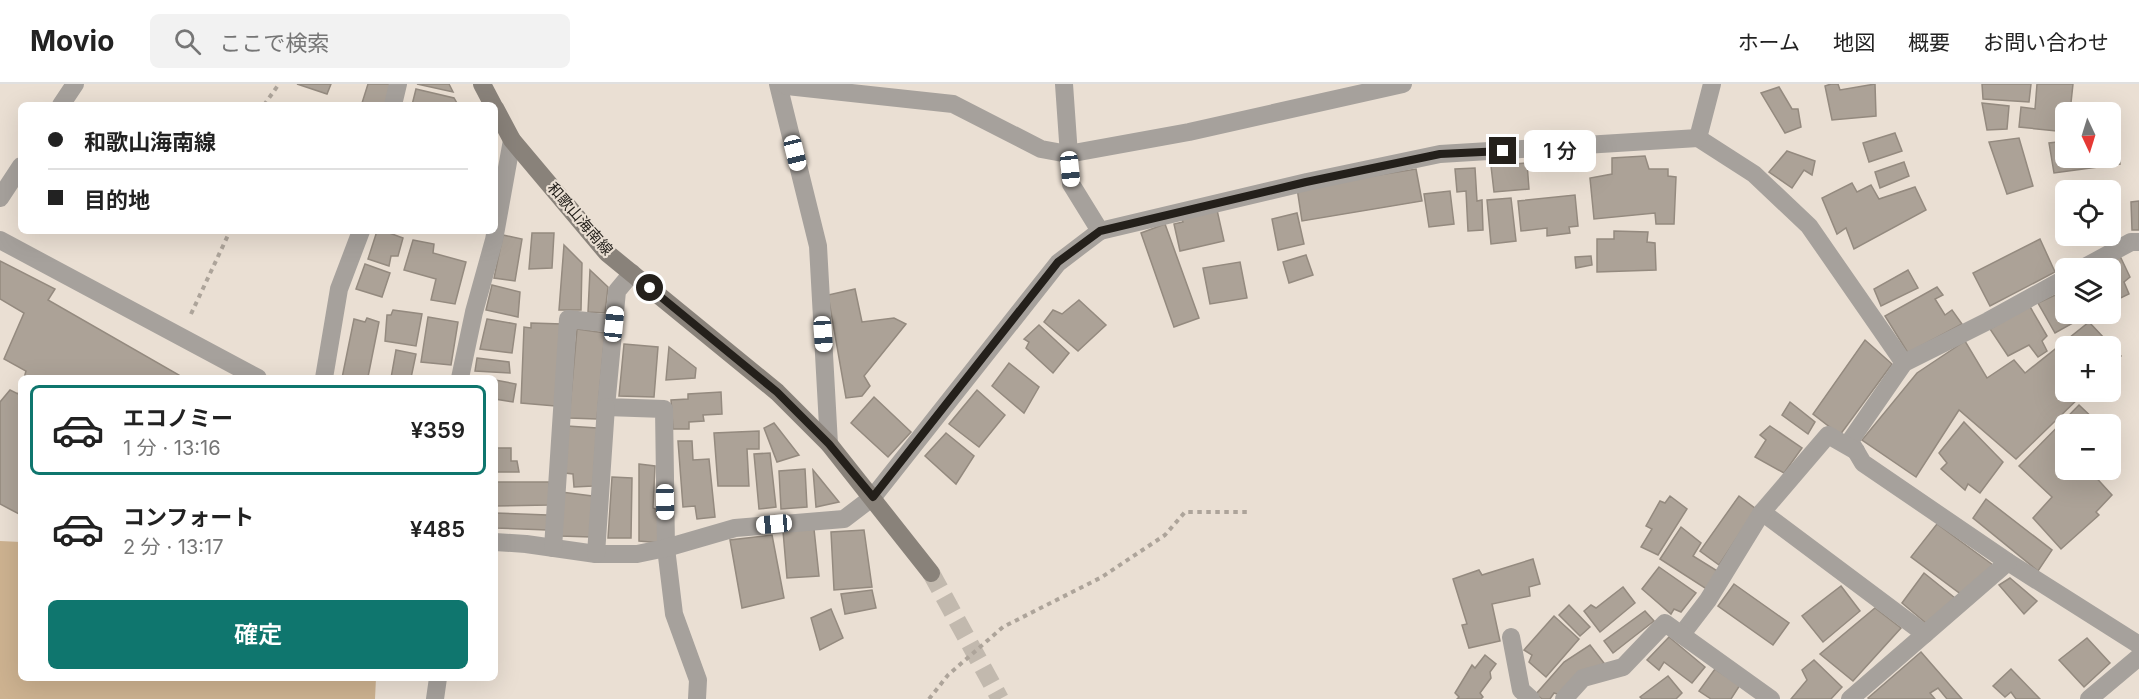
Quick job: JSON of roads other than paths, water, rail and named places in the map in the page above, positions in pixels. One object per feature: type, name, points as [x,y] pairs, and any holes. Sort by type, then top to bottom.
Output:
[{"type":"main road","name":"和歌山海南線","points":[[485,85],[492,102]]},
{"type":"main road","name":"和歌山海南線","points":[[498,114],[512,140],[607,253],[777,392],[829,444],[931,573]]},
{"type":"street","points":[[63,102],[75,84]]},
{"type":"street","points":[[394,102],[398,84]]},
{"type":"street","points":[[778,84],[818,246],[829,444]]},
{"type":"street","points":[[784,84],[953,104],[1041,149],[1068,154],[1190,132],[1403,84]]},
{"type":"street","points":[[1064,84],[1071,184],[1100,231]]},
{"type":"street","points":[[1698,138],[1712,84]]},
{"type":"street","points":[[498,542],[596,554],[637,554],[666,549],[735,528],[844,519],[873,497],[1058,262],[1100,231],[1440,154],[1698,138],[1754,174],[1809,226],[1904,363]]},
{"type":"street","points":[[498,222],[512,140]]},
{"type":"street","points":[[0,198],[18,171]]},
{"type":"street","points":[[325,375],[339,289],[360,234]]},
{"type":"street","points":[[461,375],[474,312],[496,234]]},
{"type":"street","points":[[0,240],[252,375]]},
{"type":"street","points":[[2101,258],[2131,242],[2139,242]]},
{"type":"street","points":[[596,554],[617,291],[632,273]]},
{"type":"street","points":[[2055,284],[1904,363],[1850,441],[1863,463],[2008,562],[2139,645]]},
{"type":"street","points":[[553,548],[568,319],[614,324]]},
{"type":"street","points":[[606,407],[664,409],[666,549],[674,614],[698,680],[697,699]]},
{"type":"street","points":[[1682,634],[1708,600],[1762,512],[1828,435],[1856,451]]},
{"type":"street","points":[[1762,512],[1925,634]]},
{"type":"street","points":[[1850,699],[2008,562]]},
{"type":"street","points":[[1564,699],[1583,678],[1623,667],[1665,623],[1771,699]]},
{"type":"street","points":[[1511,637],[1521,690],[1531,699]]},
{"type":"street","points":[[2089,699],[2139,657]]},
{"type":"street","points":[[435,699],[438,681]]},
{"type":"tunnel","points":[[931,573],[1000,699]]}]
